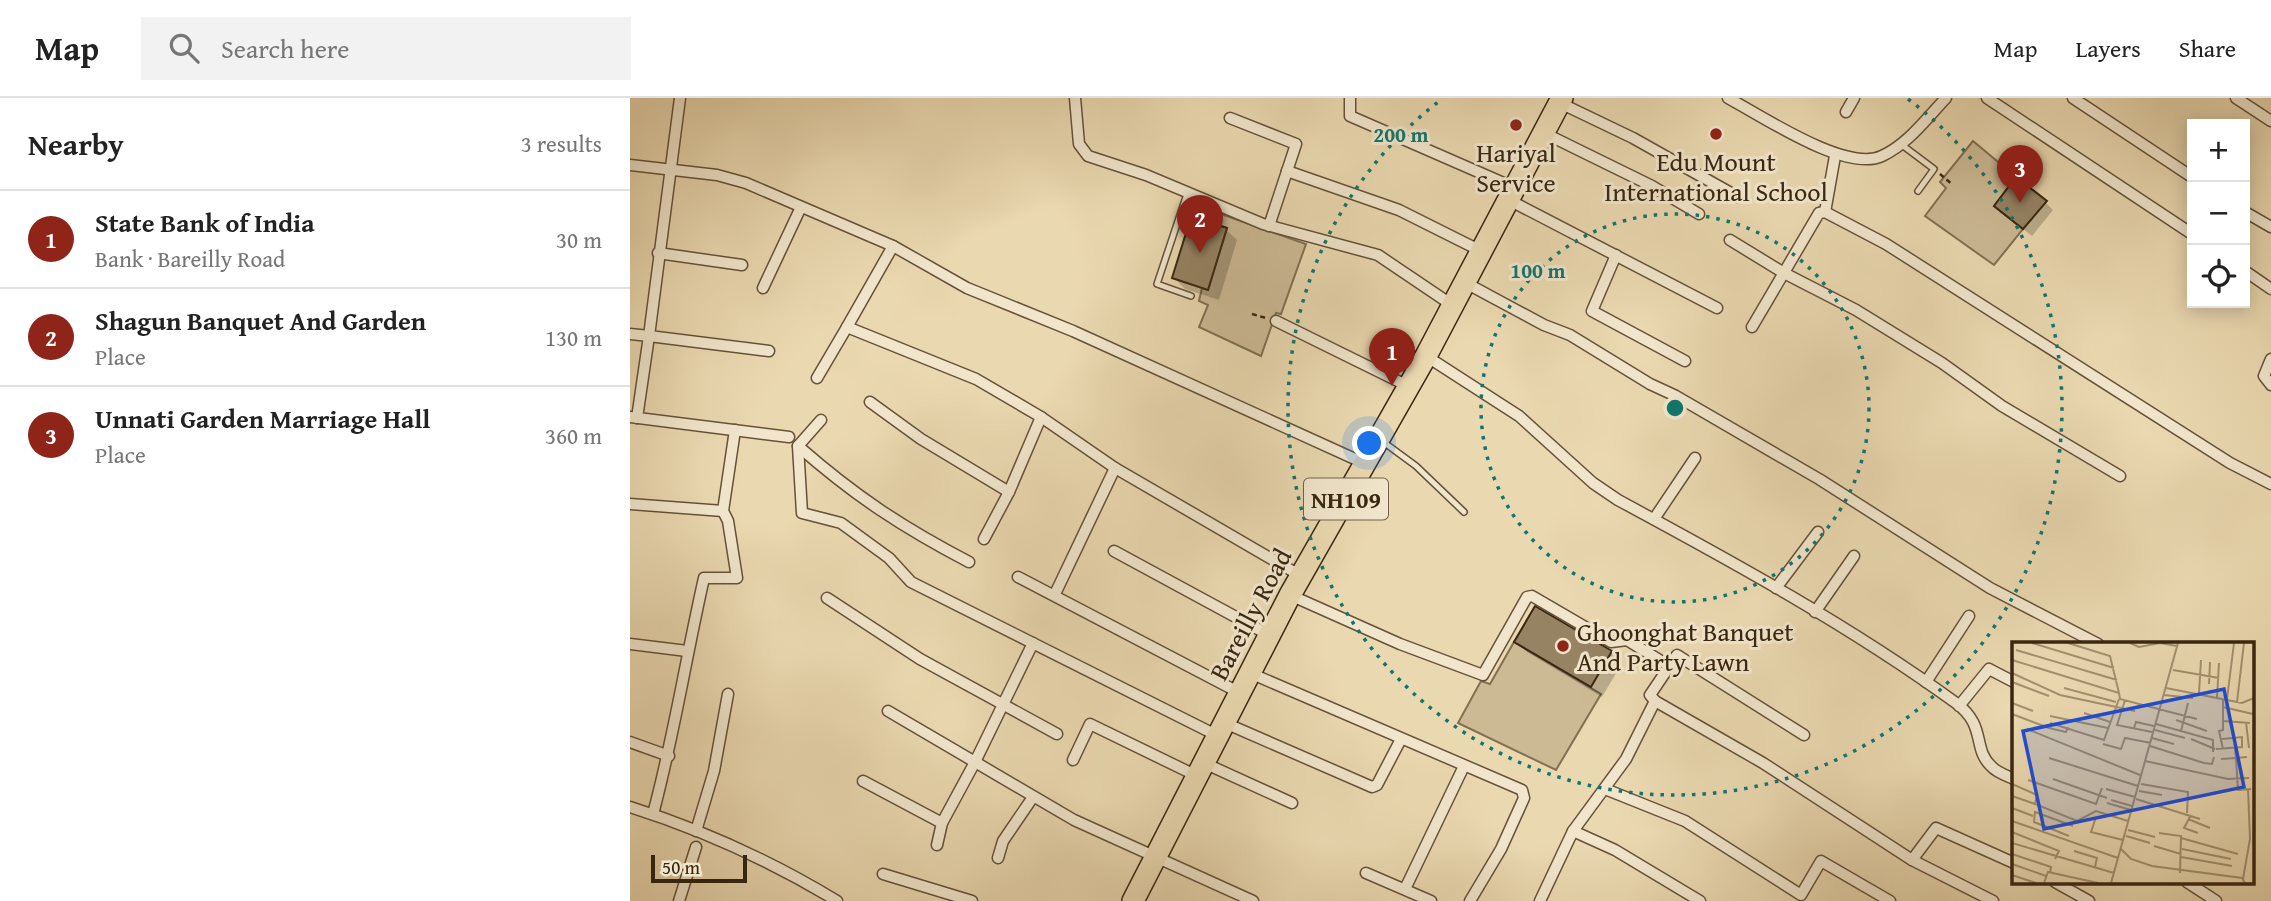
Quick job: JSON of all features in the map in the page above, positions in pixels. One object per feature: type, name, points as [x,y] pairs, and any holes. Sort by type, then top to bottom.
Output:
[{"type":"highway","name":"Bareilly Road","points":[[1133,901],[1290,595],[1426,356],[1561,100]]},
{"type":"street","points":[[680,98],[649,337],[634,418],[789,437]]},
{"type":"street","points":[[1075,98],[1079,144],[1087,156],[1146,174],[1187,194],[1269,226],[1378,255],[1452,305]]},
{"type":"street","points":[[1350,98],[1350,116],[1512,194],[1616,255],[1717,308]]},
{"type":"street","points":[[1728,98],[1835,156],[1879,158],[1902,145],[1946,98]]},
{"type":"street","points":[[1846,112],[1854,98]]},
{"type":"street","points":[[1987,98],[2187,231]]},
{"type":"street","points":[[2073,98],[2187,174]]},
{"type":"street","points":[[2236,98],[2271,121]]},
{"type":"street","points":[[1561,100],[1738,197]]},
{"type":"street","points":[[1230,118],[1296,144],[1269,226]]},
{"type":"street","points":[[1544,133],[1652,186],[1699,214]]},
{"type":"street","points":[[1825,212],[1835,156]]},
{"type":"street","points":[[630,165],[717,175],[746,183],[893,246],[967,288],[1073,331],[1366,464]]},
{"type":"street","points":[[1287,171],[1399,210],[1481,251]]},
{"type":"street","points":[[763,288],[800,207]]},
{"type":"street","points":[[1752,327],[1819,213],[1825,212],[1886,244],[2211,451],[2271,484]]},
{"type":"street","points":[[2250,215],[2271,227]]},
{"type":"street","points":[[1730,240],[1784,273],[1856,310],[1942,363],[2002,406],[2120,477]]},
{"type":"street","points":[[817,378],[893,246]]},
{"type":"street","points":[[658,253],[742,265]]},
{"type":"street","points":[[1616,255],[1592,311],[1685,360]]},
{"type":"street","points":[[2250,274],[2271,289]]},
{"type":"street","points":[[1464,282],[1544,325],[1570,335],[1650,384],[1676,396],[1819,479],[1990,588],[2094,642]]},
{"type":"street","points":[[1276,321],[1408,386]]},
{"type":"street","points":[[847,327],[976,379],[1041,417],[1115,468],[1301,576]]},
{"type":"street","points":[[630,334],[769,351]]},
{"type":"street","points":[[1426,356],[1519,416],[1593,483],[1776,588],[1926,682],[1959,706],[1976,725],[1983,755],[1991,767],[2012,778]]},
{"type":"street","points":[[2271,359],[2264,376],[2271,385]]},
{"type":"street","points":[[870,402],[921,439],[1009,492]]},
{"type":"street","points":[[984,538],[1009,492],[1041,417]]},
{"type":"street","points":[[821,420],[797,446],[802,513],[841,523],[889,558],[911,582],[1033,643],[1222,729],[1372,787],[1377,785],[1401,739]]},
{"type":"street","points":[[653,814],[669,756],[687,650],[704,578],[737,578],[728,521],[723,510],[734,430]]},
{"type":"street","points":[[797,446],[843,486],[903,527],[969,562]]},
{"type":"street","points":[[1654,519],[1695,458]]},
{"type":"street","points":[[1055,594],[1115,468]]},
{"type":"street","points":[[630,503],[723,510]]},
{"type":"street","points":[[1776,588],[1818,532]]},
{"type":"street","points":[[1114,551],[1269,635]]},
{"type":"street","points":[[1815,612],[1854,556]]},
{"type":"street","points":[[1018,577],[1240,693]]},
{"type":"street","points":[[1290,595],[1400,644],[1483,675],[1527,597],[1532,596],[1611,642],[1627,640],[1669,666]]},
{"type":"street","points":[[827,598],[920,659],[1057,734]]},
{"type":"street","points":[[1926,682],[1969,616]]},
{"type":"street","points":[[630,643],[687,650]]},
{"type":"street","points":[[937,845],[942,823],[1033,643]]},
{"type":"street","points":[[1804,734],[1680,656],[1675,657],[1650,695],[1655,701],[1763,763],[1912,860],[1993,901]]},
{"type":"street","points":[[1959,706],[1989,669],[2012,681]]},
{"type":"street","points":[[1250,673],[1522,790],[1524,794],[1501,849],[1470,901]]},
{"type":"street","points":[[696,831],[714,771],[728,694]]},
{"type":"street","points":[[1541,901],[1573,831],[1626,759],[1655,701]]},
{"type":"street","points":[[888,711],[1074,820],[1249,900]]},
{"type":"street","points":[[1073,760],[1090,724],[1292,803]]},
{"type":"street","points":[[630,742],[669,756]]},
{"type":"street","points":[[1405,889],[1464,766]]},
{"type":"street","points":[[863,781],[942,823]]},
{"type":"street","points":[[1605,789],[1685,821],[1801,895],[1821,861],[1891,901]]},
{"type":"street","points":[[998,858],[1003,841],[1033,797]]},
{"type":"street","points":[[630,807],[696,831],[787,871],[837,901]]},
{"type":"street","points":[[1912,860],[1936,828],[2012,862]]},
{"type":"street","points":[[1573,831],[1615,850],[1700,901]]},
{"type":"street","points":[[679,901],[696,847]]},
{"type":"street","points":[[1366,873],[1431,901]]},
{"type":"street","points":[[883,874],[972,901]]},
{"type":"street","points":[[2059,884],[2089,901]]},
{"type":"street","points":[[2190,884],[2216,901]]},
{"type":"lane","points":[[1902,145],[1934,169],[1918,191]]},
{"type":"lane","points":[[1187,194],[1157,284],[1191,296]]},
{"type":"lane","points":[[1380,439],[1416,466],[1464,512]]},
{"type":"path","points":[[1934,169],[1953,185]]},
{"type":"shaded area","points":[[1973,141],[2016,177],[1994,206],[2023,229],[1994,265],[1925,216],[1946,188],[1940,182]]},
{"type":"shaded area","points":[[1218,213],[1306,244],[1281,314],[1276,313],[1261,356],[1199,327],[1208,305],[1199,301],[1202,288],[1208,290],[1227,228],[1214,223]]},
{"type":"shaded area","points":[[1514,642],[1601,694],[1556,770],[1458,723],[1481,681],[1490,684]]},
{"type":"building","points":[[2016,177],[2047,201],[2023,229],[1994,206]]},
{"type":"building","points":[[1191,217],[1227,228],[1208,290],[1172,278]]},
{"type":"building","name":"Ghoonghat Banquet And Party Lawn","points":[[1535,606],[1612,651],[1591,687],[1514,642]]},
{"type":"place","name":"Hariyal Service","points":[[1516,125]]},
{"type":"place","name":"Edu Mount International School","points":[[1716,134]]},
{"type":"place","name":"Unnati Garden Marriage Hall","points":[[2020,203]]},
{"type":"place","name":"Shagun Banquet And Garden","points":[[1200,253]]},
{"type":"place","name":"State Bank of India","points":[[1392,386]]},
{"type":"place","name":"Ghoonghat Banquet And Party Lawn","points":[[1563,646]]}]
